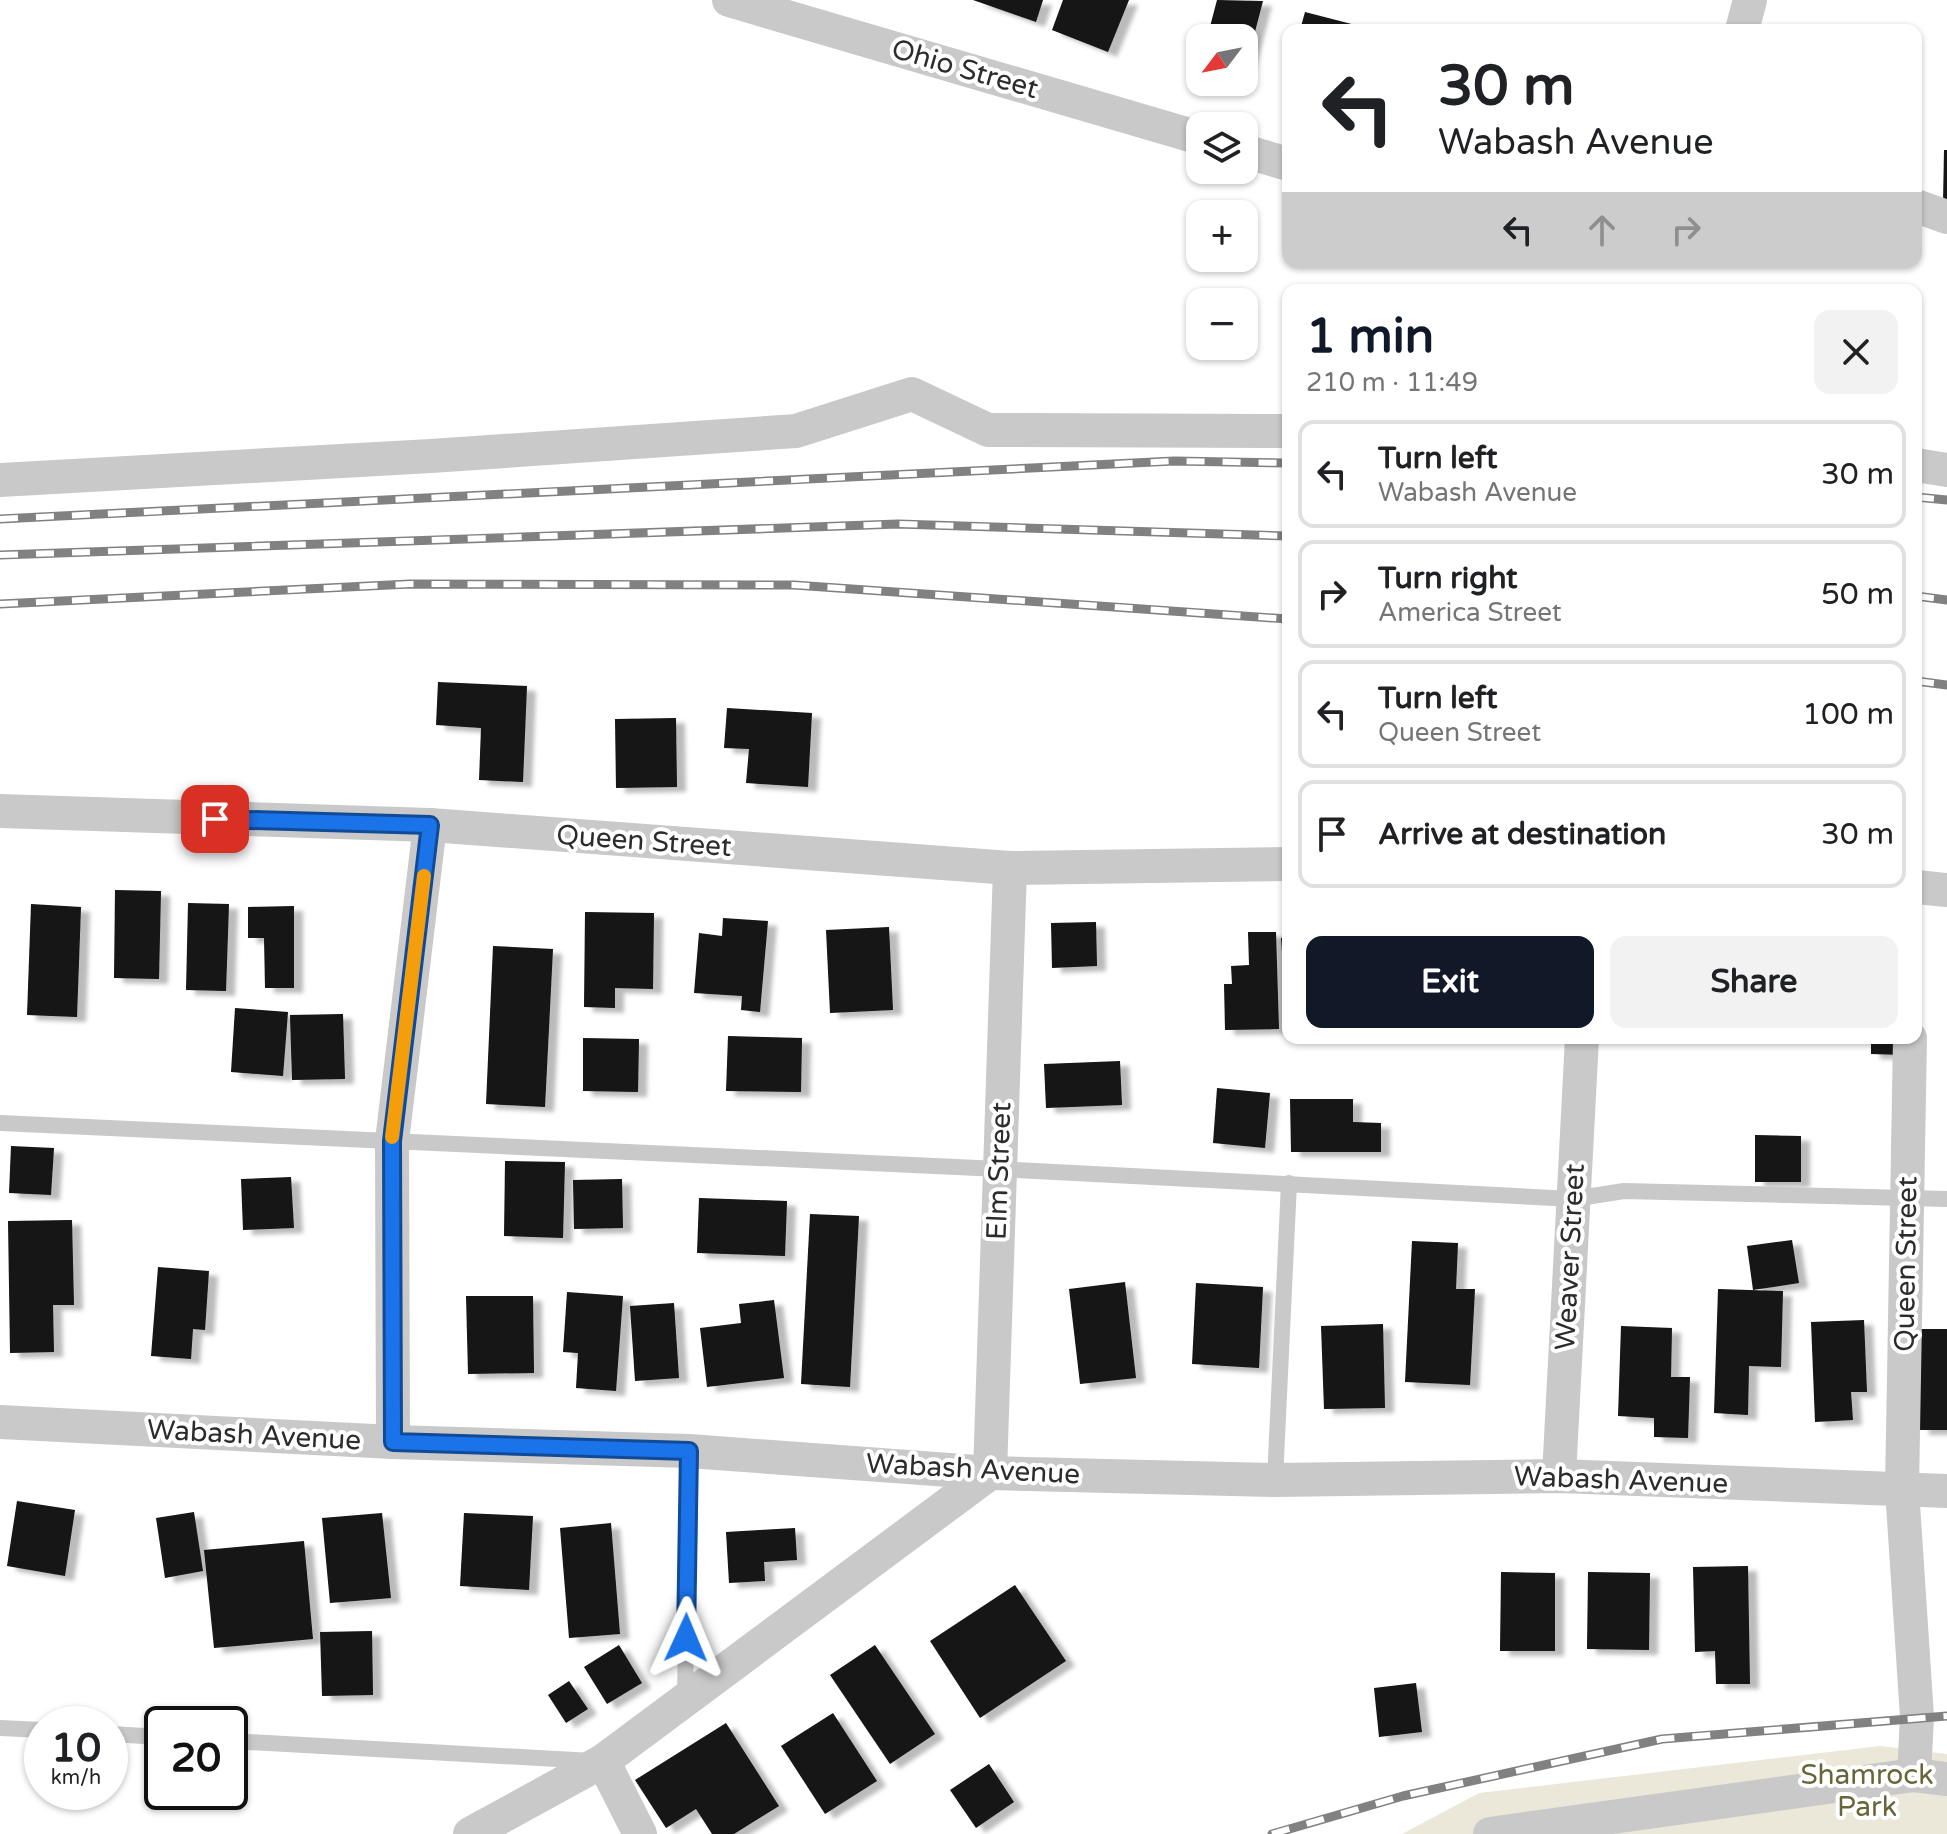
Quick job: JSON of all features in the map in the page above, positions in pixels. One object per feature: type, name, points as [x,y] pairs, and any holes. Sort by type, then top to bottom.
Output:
[{"type":"street","name":"Ohio Street","points":[[729,0],[1186,134]]},
{"type":"street","points":[[1744,24],[1750,0]]},
{"type":"street","points":[[1258,155],[1282,162]]},
{"type":"street","points":[[1922,208],[1947,217]]},
{"type":"street","points":[[0,480],[431,456],[796,431],[912,394],[988,430],[1282,431]]},
{"type":"street","points":[[1922,466],[1947,470]]},
{"type":"street","name":"Queen Street","points":[[0,811],[430,825],[1010,868],[1282,864]]},
{"type":"street","points":[[393,1442],[392,1141],[430,825]]},
{"type":"street","name":"Elm Street","points":[[990,1473],[1010,868]]},
{"type":"street","points":[[1922,888],[1947,890]]},
{"type":"street","name":"Weaver Street","points":[[1559,1476],[1582,1044]]},
{"type":"street","name":"Queen Street","points":[[1910,1044],[1902,1489],[1917,1717],[1931,1777]]},
{"type":"street","name":"Wabash Avenue","points":[[0,1422],[393,1442],[689,1451],[990,1473],[1275,1480],[1559,1476],[1947,1491]]},
{"type":"street","points":[[470,1834],[603,1761],[990,1473]]},
{"type":"street","points":[[603,1761],[640,1834]]},
{"type":"street","points":[[1490,1834],[1931,1777]]},
{"type":"lane","points":[[0,1123],[1573,1199],[1624,1191],[1947,1199]]},
{"type":"lane","points":[[1275,1480],[1289,1183]]},
{"type":"lane","points":[[685,1700],[689,1451]]},
{"type":"lane","points":[[0,1728],[24,1729]]},
{"type":"lane","points":[[248,1742],[603,1761]]},
{"type":"green space","name":"Shamrock Park","points":[[1880,1746],[1947,1754],[1947,1834],[1402,1834],[1479,1793]]},
{"type":"building","points":[[973,0],[1043,0],[1036,22]]},
{"type":"building","points":[[1063,0],[1129,0],[1108,52],[1052,30]]},
{"type":"building","points":[[1217,0],[1263,1],[1257,24],[1211,24]]},
{"type":"building","points":[[1305,12],[1351,24],[1302,24]]},
{"type":"building","points":[[1944,150],[1947,150],[1947,203],[1943,203]]},
{"type":"building","points":[[438,682],[527,686],[523,782],[479,780],[481,728],[436,725]]},
{"type":"building","points":[[727,708],[812,713],[808,787],[746,783],[749,749],[724,748]]},
{"type":"building","points":[[676,718],[677,787],[616,788],[615,719]]},
{"type":"building","points":[[115,890],[161,891],[159,979],[114,978]]},
{"type":"building","points":[[188,903],[229,904],[226,991],[186,990]]},
{"type":"building","points":[[31,904],[81,907],[77,1017],[27,1015]]},
{"type":"building","points":[[294,906],[294,988],[265,988],[264,938],[248,938],[248,907]]},
{"type":"building","points":[[585,912],[654,913],[653,989],[615,988],[615,1008],[584,1007]]},
{"type":"building","points":[[723,918],[768,921],[760,1012],[741,1010],[742,996],[694,993],[699,933],[722,936]]},
{"type":"building","points":[[1096,922],[1097,966],[1052,968],[1051,923]]},
{"type":"building","points":[[889,927],[893,1010],[830,1013],[826,930]]},
{"type":"building","points":[[1248,932],[1276,932],[1279,1029],[1225,1030],[1224,984],[1232,984],[1231,966],[1249,965]]},
{"type":"building","points":[[493,946],[553,949],[545,1107],[486,1104]]},
{"type":"building","points":[[235,1008],[288,1012],[283,1076],[231,1072]]},
{"type":"building","points":[[343,1014],[345,1079],[292,1080],[290,1015]]},
{"type":"building","points":[[728,1036],[802,1038],[801,1092],[726,1091]]},
{"type":"building","points":[[583,1038],[639,1039],[638,1092],[583,1091]]},
{"type":"building","points":[[1871,1044],[1904,1044],[1904,1055],[1871,1054]]},
{"type":"building","points":[[1120,1061],[1122,1105],[1046,1108],[1044,1064]]},
{"type":"building","points":[[1217,1088],[1270,1093],[1265,1148],[1213,1143]]},
{"type":"building","points":[[1290,1099],[1353,1099],[1353,1122],[1381,1123],[1381,1152],[1291,1152]]},
{"type":"building","points":[[1755,1135],[1801,1136],[1801,1182],[1755,1182]]},
{"type":"building","points":[[11,1146],[54,1148],[51,1195],[9,1193]]},
{"type":"building","points":[[505,1161],[565,1162],[563,1238],[504,1236]]},
{"type":"building","points":[[291,1177],[294,1228],[243,1230],[241,1179]]},
{"type":"building","points":[[622,1179],[623,1228],[574,1229],[573,1180]]},
{"type":"building","points":[[699,1198],[787,1201],[785,1256],[697,1253]]},
{"type":"building","points":[[810,1214],[859,1216],[850,1387],[801,1384]]},
{"type":"building","points":[[72,1220],[74,1305],[53,1305],[54,1352],[10,1353],[8,1221]]},
{"type":"building","points":[[1792,1240],[1799,1283],[1753,1290],[1747,1246]]},
{"type":"building","points":[[1412,1241],[1458,1243],[1456,1289],[1475,1289],[1470,1385],[1405,1382]]},
{"type":"building","points":[[158,1267],[209,1271],[205,1330],[193,1329],[191,1359],[151,1356]]},
{"type":"building","points":[[1125,1282],[1136,1378],[1080,1384],[1069,1289]]},
{"type":"building","points":[[1196,1283],[1263,1287],[1259,1368],[1192,1364]]},
{"type":"building","points":[[1718,1289],[1783,1291],[1781,1367],[1749,1366],[1748,1415],[1714,1413]]},
{"type":"building","points":[[567,1292],[623,1296],[616,1391],[576,1388],[578,1353],[563,1352]]},
{"type":"building","points":[[466,1296],[533,1296],[534,1373],[468,1374]]},
{"type":"building","points":[[774,1300],[784,1378],[707,1387],[700,1328],[741,1323],[739,1304]]},
{"type":"building","points":[[674,1303],[679,1378],[635,1381],[630,1306]]},
{"type":"building","points":[[1864,1320],[1867,1392],[1851,1392],[1853,1420],[1815,1422],[1811,1322]]},
{"type":"building","points":[[1383,1324],[1385,1408],[1324,1409],[1321,1326]]},
{"type":"building","points":[[1621,1326],[1672,1328],[1671,1377],[1690,1377],[1688,1438],[1654,1437],[1654,1418],[1618,1416]]},
{"type":"building","points":[[1920,1329],[1947,1329],[1947,1430],[1920,1430]]},
{"type":"building","points":[[17,1501],[75,1510],[65,1576],[7,1566]]},
{"type":"building","points":[[194,1512],[203,1571],[165,1578],[156,1518]]},
{"type":"building","points":[[382,1513],[391,1598],[330,1603],[322,1518]]},
{"type":"building","points":[[464,1513],[533,1516],[529,1590],[460,1586]]},
{"type":"building","points":[[611,1523],[620,1634],[569,1638],[560,1528]]},
{"type":"building","points":[[795,1528],[797,1560],[764,1562],[765,1581],[729,1583],[726,1532]]},
{"type":"building","points":[[304,1541],[313,1639],[214,1648],[204,1550]]},
{"type":"building","points":[[1748,1566],[1750,1684],[1716,1684],[1715,1651],[1695,1652],[1693,1567]]},
{"type":"building","points":[[1501,1572],[1555,1573],[1555,1651],[1500,1651]]},
{"type":"building","points":[[1588,1572],[1650,1573],[1649,1650],[1587,1649]]},
{"type":"building","points":[[1015,1585],[1066,1661],[980,1718],[930,1641]]},
{"type":"building","points":[[372,1631],[373,1695],[322,1696],[320,1632]]},
{"type":"building","points":[[619,1645],[642,1683],[607,1704],[584,1667]]},
{"type":"building","points":[[875,1645],[935,1734],[890,1764],[830,1675]]},
{"type":"building","points":[[569,1681],[588,1709],[566,1723],[548,1695]]},
{"type":"building","points":[[1416,1683],[1422,1732],[1379,1737],[1374,1688]]},
{"type":"building","points":[[833,1713],[877,1781],[825,1814],[781,1746]]},
{"type":"building","points":[[726,1723],[779,1806],[734,1834],[712,1834],[696,1809],[666,1828],[635,1780]]},
{"type":"building","points":[[989,1764],[1014,1802],[976,1828],[950,1790]]},
{"type":"railway","points":[[0,519],[1174,461],[1282,463]]},
{"type":"railway","points":[[1922,498],[1947,500]]},
{"type":"railway","points":[[0,555],[898,524],[1282,536]]},
{"type":"railway","points":[[0,604],[410,584],[794,585],[1282,619]]},
{"type":"railway","points":[[1922,597],[1947,600]]},
{"type":"railway","points":[[1922,682],[1947,685]]},
{"type":"railway","points":[[1272,1834],[1403,1796],[1662,1739],[1947,1716]]},
{"type":"slow traffic","points":[[392,1137],[424,876]]},
{"type":"route","points":[[215,819],[430,825],[392,1141],[393,1442],[689,1451],[686,1638]]}]
